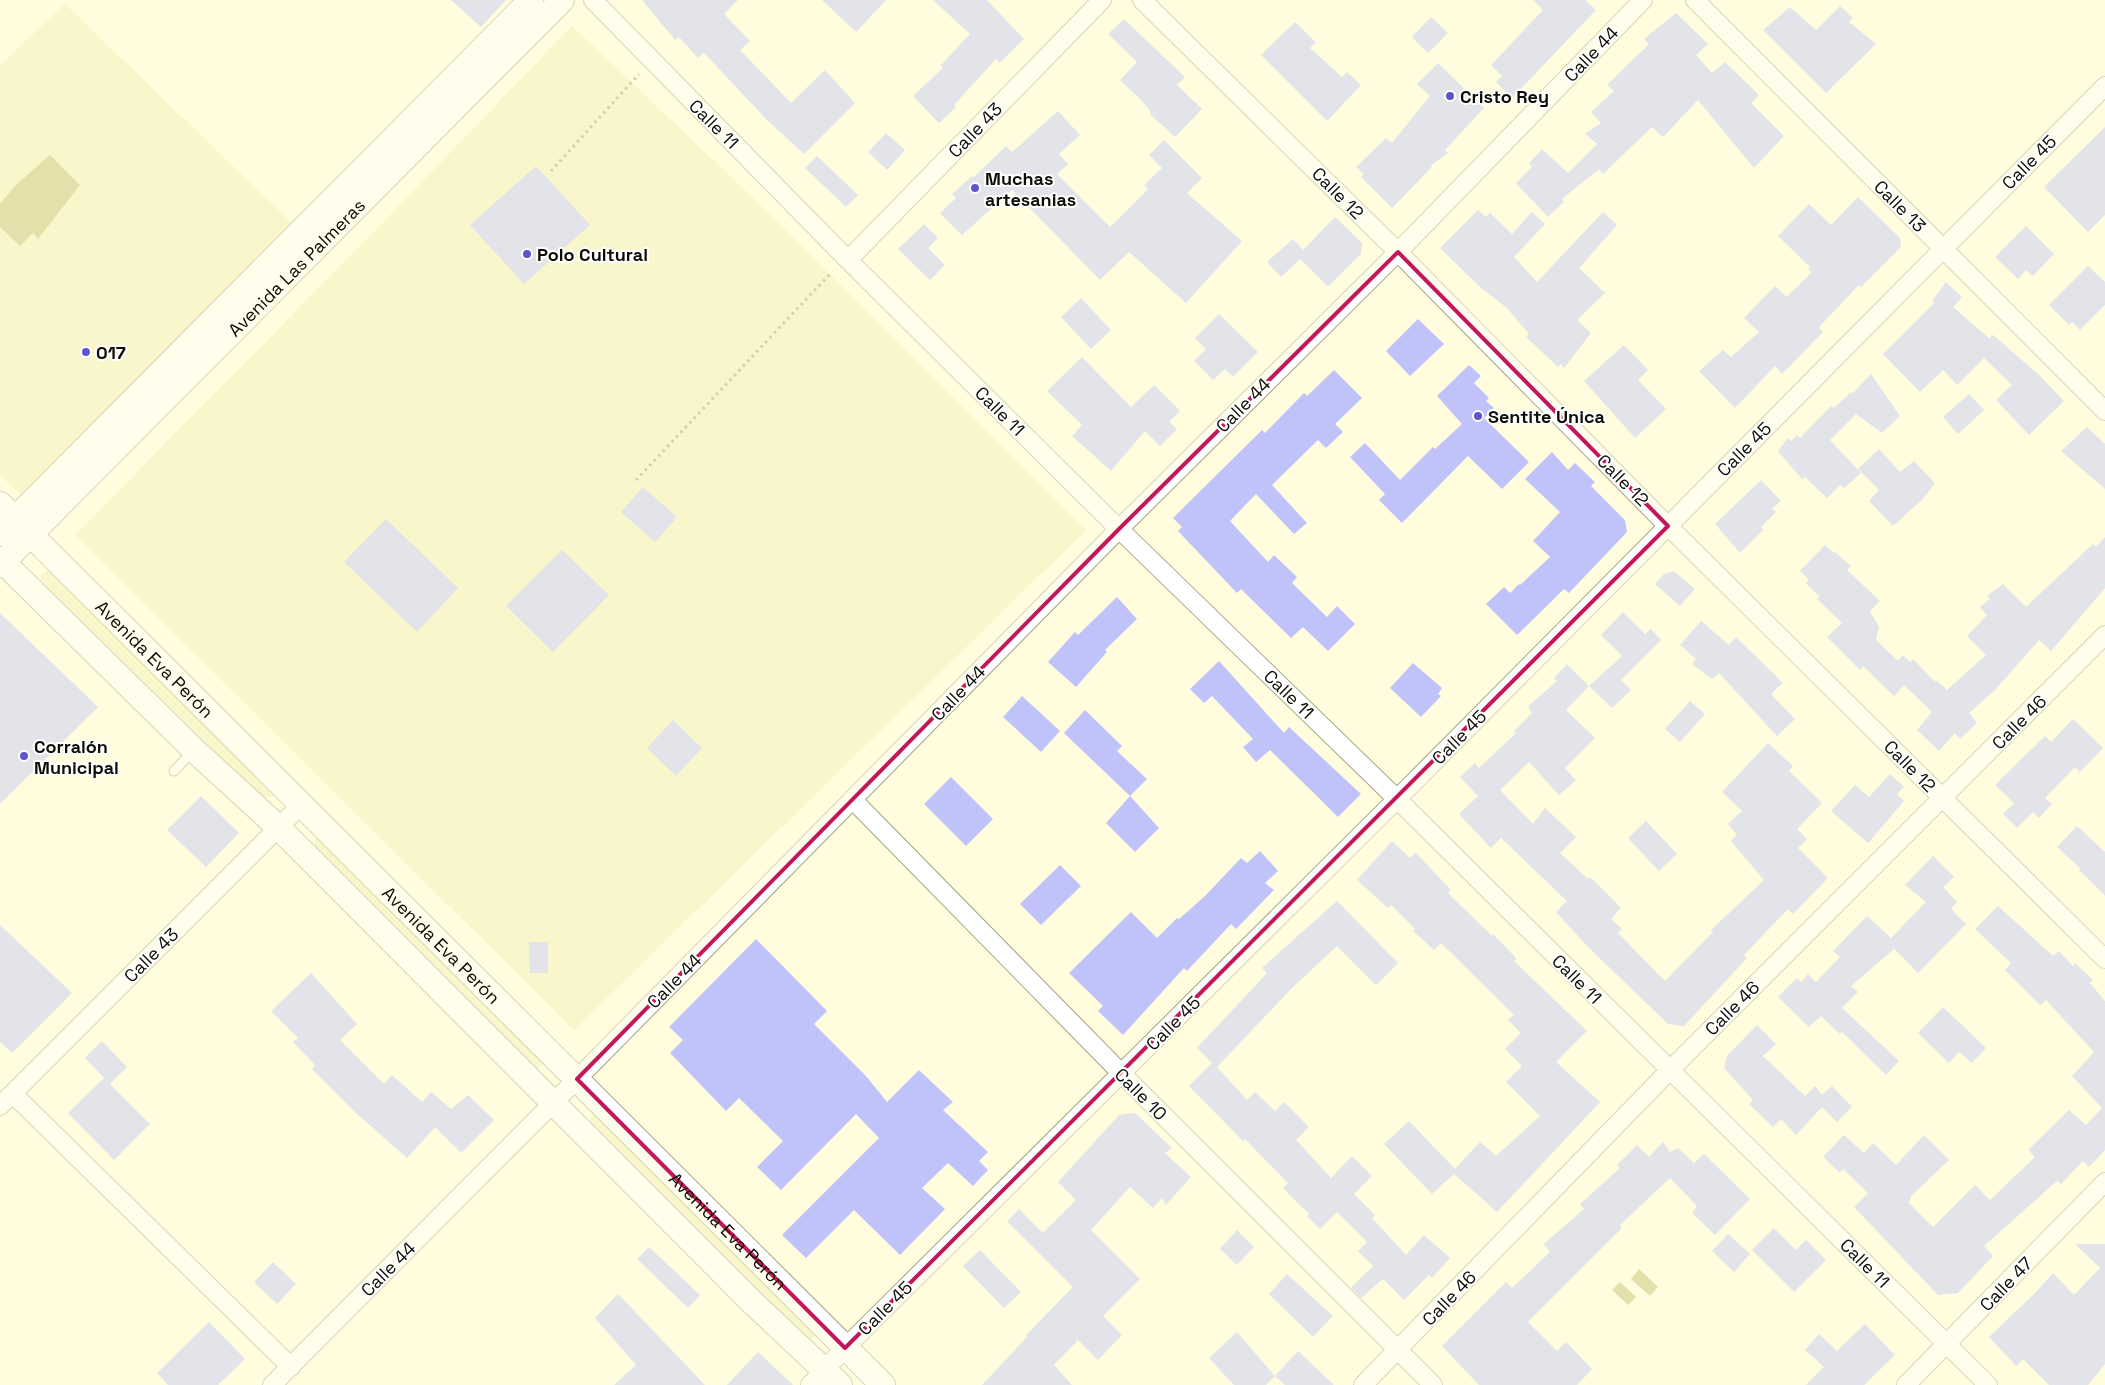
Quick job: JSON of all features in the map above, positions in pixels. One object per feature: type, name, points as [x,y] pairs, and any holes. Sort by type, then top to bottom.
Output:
[{"type":"main road","name":"Avenida Las Palmeras","points":[[11,523],[531,0]]},
{"type":"main road","name":"Avenida Las Palmeras","points":[[11,523],[562,0]]},
{"type":"main road","points":[[1,562],[11,523]]},
{"type":"main road","name":"Avenida Eva Perón","points":[[11,523],[302,804],[882,1385]]},
{"type":"main road","name":"Avenida Eva Perón","points":[[1,562],[194,750],[278,827],[554,1101],[753,1303],[825,1380]]},
{"type":"street","name":"Calle 11","points":[[593,0],[848,260],[1118,529],[1397,799],[1988,1385]]},
{"type":"street","name":"Calle 43","points":[[848,260],[1102,0]]},
{"type":"street","name":"Calle 12","points":[[1142,0],[1398,252],[1668,526],[2105,959]]},
{"type":"street","name":"Calle 44","points":[[272,1385],[853,800],[1118,529],[1398,252],[1644,0]]},
{"type":"street","name":"Calle 13","points":[[1695,0],[2105,411]]},
{"type":"street","name":"Calle 45","points":[[825,1380],[845,1348],[1397,799],[2105,86]]},
{"type":"street","name":"Calle 46","points":[[1363,1385],[1670,1070],[2105,635]]},
{"type":"street","name":"Calle 10","points":[[853,800],[1122,1074],[1433,1385]]},
{"type":"street","name":"Calle 43","points":[[0,1106],[302,804]]},
{"type":"street","points":[[13,1094],[291,1367]]},
{"type":"street","name":"Calle 47","points":[[1906,1385],[2105,1182]]},
{"type":"lane","points":[[174,771],[194,750]]},
{"type":"path","points":[[551,171],[652,61]]},
{"type":"path","points":[[636,480],[830,274]]},
{"type":"highlighted area","points":[[1398,252],[1668,526],[845,1348],[577,1079],[1119,529]]},
{"type":"shaded area","name":"017","points":[[65,4],[298,229],[24,498],[0,475],[0,65]]},
{"type":"shaded area","points":[[572,26],[751,196],[1086,530],[574,1030],[75,535],[370,236]]},
{"type":"shaded area","points":[[50,155],[80,185],[38,239],[33,233],[20,246],[0,227],[0,204],[16,185]]},
{"type":"shaded area","points":[[49,570],[274,794],[269,798],[261,797],[41,580],[41,575]]},
{"type":"shaded area","points":[[316,837],[321,837],[544,1059],[540,1068],[534,1068],[314,848]]},
{"type":"shaded area","points":[[597,1113],[818,1333],[810,1340],[805,1336],[592,1125],[590,1118],[593,1114]]},
{"type":"shaded area","points":[[1639,1269],[1658,1287],[1650,1296],[1631,1279]]},
{"type":"shaded area","points":[[1620,1282],[1636,1297],[1628,1305],[1612,1290]]},
{"type":"building","points":[[451,0],[506,0],[481,27]]},
{"type":"building","points":[[642,0],[738,0],[724,14],[750,41],[740,50],[791,103],[825,70],[855,103],[804,154],[766,119],[704,53],[698,58],[679,37],[675,40]]},
{"type":"building","points":[[822,0],[886,0],[856,32]]},
{"type":"building","points":[[933,0],[987,0],[1024,39],[1000,63],[996,59],[954,105],[956,107],[939,123],[913,96],[943,68],[941,65],[970,34]]},
{"type":"building","points":[[1533,0],[1585,0],[1596,10],[1512,98],[1496,82],[1502,76],[1491,65],[1543,10]]},
{"type":"building","points":[[1840,6],[1853,18],[1849,22],[1876,44],[1826,93],[1763,30],[1790,7],[1816,30]]},
{"type":"building","points":[[1676,13],[1708,44],[1696,55],[1712,73],[1725,62],[1759,95],[1751,103],[1784,136],[1754,168],[1698,100],[1663,137],[1652,127],[1603,174],[1599,169],[1562,199],[1564,202],[1548,217],[1516,183],[1532,167],[1529,163],[1542,149],[1568,173],[1597,144],[1585,134],[1601,123],[1591,112],[1614,91],[1607,85],[1649,44],[1644,39]]},
{"type":"building","points":[[1431,17],[1448,33],[1428,53],[1412,37]]},
{"type":"building","points":[[1124,19],[1185,77],[1177,85],[1202,109],[1175,137],[1150,114],[1151,112],[1141,100],[1120,80],[1137,62],[1108,34]]},
{"type":"building","points":[[1295,22],[1316,43],[1310,48],[1342,77],[1347,72],[1361,85],[1327,121],[1261,55]]},
{"type":"building","points":[[1438,63],[1484,108],[1445,150],[1448,153],[1430,166],[1432,167],[1392,208],[1361,177],[1364,174],[1356,167],[1386,138],[1392,143],[1430,96],[1417,84]]},
{"type":"building","points":[[1058,111],[1080,135],[1059,154],[1068,164],[1057,174],[1110,227],[1148,189],[1144,185],[1162,168],[1149,155],[1164,140],[1202,178],[1187,193],[1242,241],[1186,303],[1129,252],[1100,280],[1012,190],[962,235],[940,213],[956,198],[952,194],[972,176],[973,178],[1006,146],[1012,152]]},
{"type":"building","points":[[2105,127],[2105,215],[2088,232],[2044,187]]},
{"type":"building","points":[[886,133],[905,150],[887,170],[868,152]]},
{"type":"building","points":[[817,156],[858,195],[846,207],[805,168]]},
{"type":"building","name":"Polo Cultural","points":[[536,166],[590,225],[524,284],[470,225]]},
{"type":"building","points":[[1858,197],[1900,238],[1901,247],[1861,287],[1859,285],[1819,327],[1823,332],[1782,374],[1775,366],[1735,408],[1699,371],[1723,350],[1731,357],[1759,332],[1744,318],[1775,286],[1787,297],[1812,272],[1808,269],[1810,267],[1778,236],[1809,204],[1831,225]]},
{"type":"building","points":[[1478,210],[1486,217],[1490,213],[1512,234],[1532,212],[1545,224],[1514,257],[1537,282],[1603,212],[1617,225],[1579,268],[1605,293],[1577,320],[1591,333],[1564,368],[1561,364],[1558,367],[1526,337],[1529,334],[1507,308],[1481,288],[1440,248]]},
{"type":"building","points":[[1335,217],[1362,243],[1361,254],[1328,287],[1300,259],[1281,277],[1267,262],[1293,239],[1303,250]]},
{"type":"building","points":[[924,224],[938,238],[928,248],[945,265],[930,280],[898,249]]},
{"type":"building","points":[[2026,226],[2054,254],[2033,276],[2026,270],[2018,279],[1995,257]]},
{"type":"building","points":[[2088,266],[2105,282],[2105,305],[2080,330],[2072,322],[2069,325],[2049,305]]},
{"type":"building","points":[[1946,282],[1962,297],[1953,307],[1989,338],[1993,335],[2038,374],[2064,401],[2029,435],[1996,400],[2012,385],[1984,358],[1957,385],[1943,370],[1920,392],[1883,354],[1934,303],[1932,301]]},
{"type":"building","points":[[1081,298],[1111,330],[1091,349],[1061,317]]},
{"type":"building","points":[[1219,314],[1258,352],[1233,377],[1225,369],[1213,380],[1194,361],[1206,349],[1195,338]]},
{"type":"building","points":[[1418,319],[1444,344],[1410,376],[1386,351]]},
{"type":"building","points":[[1624,345],[1648,370],[1638,380],[1666,409],[1635,438],[1584,381]]},
{"type":"building","points":[[1082,357],[1131,407],[1154,385],[1180,411],[1169,422],[1177,429],[1160,446],[1145,431],[1111,471],[1072,436],[1082,425],[1047,391]]},
{"type":"building","points":[[1469,365],[1481,376],[1474,383],[1489,398],[1486,401],[1494,408],[1484,418],[1529,462],[1502,489],[1468,456],[1402,523],[1379,500],[1385,494],[1350,457],[1365,443],[1400,480],[1433,447],[1435,449],[1462,424],[1437,396]]},
{"type":"building","points":[[1334,370],[1362,398],[1335,424],[1343,432],[1326,448],[1318,440],[1272,485],[1307,523],[1294,534],[1256,494],[1230,521],[1268,562],[1274,555],[1297,577],[1292,583],[1327,617],[1337,606],[1355,624],[1328,651],[1303,627],[1291,638],[1241,589],[1237,593],[1178,531],[1182,527],[1173,518],[1262,430],[1265,433],[1304,393],[1307,396]]},
{"type":"building","points":[[1871,374],[1900,416],[1882,433],[1856,414],[1830,440],[1861,473],[1844,488],[1840,485],[1827,498],[1805,477],[1802,479],[1778,451],[1788,438],[1791,441],[1797,435],[1800,438],[1831,406],[1834,408],[1851,392],[1852,394]]},
{"type":"building","points":[[1969,394],[1984,410],[1958,434],[1943,417]]},
{"type":"building","points":[[2087,427],[2105,444],[2105,489],[2061,451]]},
{"type":"building","points":[[1879,449],[1900,472],[1914,461],[1935,483],[1924,498],[1893,526],[1869,501],[1879,490],[1858,469]]},
{"type":"building","points":[[1552,452],[1568,470],[1575,463],[1595,482],[1591,486],[1625,520],[1627,532],[1569,593],[1564,589],[1517,635],[1486,604],[1504,587],[1510,593],[1550,557],[1533,541],[1560,512],[1525,479]]},
{"type":"building","points":[[1761,480],[1781,501],[1772,509],[1776,512],[1761,527],[1763,530],[1740,553],[1715,524]]},
{"type":"building","points":[[643,487],[677,517],[655,542],[621,512]]},
{"type":"building","points":[[386,519],[458,588],[417,632],[344,562]]},
{"type":"building","points":[[2105,537],[2105,588],[2051,651],[2039,640],[1994,691],[1969,713],[1977,723],[1960,739],[1955,733],[1939,751],[1917,730],[1932,712],[1904,685],[1894,696],[1863,666],[1860,670],[1827,637],[1842,623],[1817,599],[1820,597],[1806,583],[1809,580],[1800,571],[1825,545],[1835,552],[1851,566],[1847,570],[1880,601],[1870,611],[1879,627],[1876,640],[1898,661],[1903,655],[1910,662],[1913,659],[1935,682],[1936,680],[1947,690],[1986,655],[1967,636],[1987,615],[1980,607],[1990,599],[1987,596],[2003,584],[2026,607],[2093,544],[2096,547]]},
{"type":"building","points":[[562,550],[609,595],[553,652],[506,606]]},
{"type":"building","points":[[1674,571],[1695,589],[1680,606],[1655,584],[1664,574]]},
{"type":"building","points":[[1117,597],[1137,619],[1105,650],[1107,652],[1076,687],[1048,662],[1075,632],[1078,635]]},
{"type":"building","points":[[1623,612],[1645,634],[1651,629],[1661,640],[1621,680],[1631,690],[1612,708],[1589,686],[1622,656],[1601,635]]},
{"type":"building","name":"Corralón Municipal","points":[[0,613],[98,707],[0,804]]},
{"type":"building","points":[[1701,621],[1729,645],[1736,637],[1783,683],[1771,694],[1795,719],[1777,736],[1719,673],[1712,679],[1692,664],[1696,659],[1680,645]]},
{"type":"building","points":[[1219,661],[1284,733],[1289,727],[1361,794],[1338,817],[1270,750],[1256,762],[1243,747],[1253,739],[1212,696],[1204,703],[1190,689]]},
{"type":"building","points":[[1413,663],[1442,688],[1438,694],[1441,696],[1421,717],[1390,688]]},
{"type":"building","points":[[1567,664],[1589,686],[1566,710],[1595,738],[1565,768],[1576,780],[1559,795],[1529,762],[1500,790],[1533,824],[1545,808],[1576,837],[1560,853],[1588,879],[1590,877],[1621,908],[1611,919],[1622,929],[1618,933],[1665,981],[1713,932],[1711,930],[1764,880],[1731,841],[1737,835],[1728,824],[1742,811],[1722,792],[1768,743],[1793,766],[1789,771],[1822,803],[1797,829],[1807,839],[1798,848],[1828,878],[1793,914],[1788,909],[1744,955],[1747,958],[1684,1026],[1668,1024],[1586,945],[1556,912],[1567,901],[1501,838],[1491,848],[1459,814],[1478,796],[1460,777],[1475,763],[1479,768],[1516,733],[1514,731],[1532,713],[1528,706],[1557,681],[1554,678]]},
{"type":"building","points":[[1022,696],[1060,731],[1041,752],[1003,717]]},
{"type":"building","points":[[1690,701],[1705,714],[1680,742],[1665,729]]},
{"type":"building","points":[[1085,710],[1122,746],[1117,751],[1147,779],[1130,796],[1064,733]]},
{"type":"building","points":[[2073,719],[2103,748],[2080,772],[2075,767],[2045,798],[2052,804],[2039,818],[2033,812],[2017,828],[2003,814],[2014,803],[1995,785],[2045,736],[2051,742]]},
{"type":"building","points":[[673,720],[702,748],[676,776],[647,748]]},
{"type":"building","points":[[1890,774],[1904,787],[1897,794],[1904,801],[1868,843],[1831,811],[1855,785],[1869,797]]},
{"type":"building","points":[[951,777],[993,819],[966,846],[924,804]]},
{"type":"building","points":[[201,796],[239,833],[206,867],[167,830]]},
{"type":"building","points":[[1130,796],[1159,828],[1135,852],[1106,823]]},
{"type":"building","points":[[1646,821],[1677,854],[1659,871],[1628,838]]},
{"type":"building","points":[[2077,826],[2105,852],[2105,896],[2079,870],[2080,868],[2057,847]]},
{"type":"building","points":[[1392,841],[1410,858],[1416,853],[1451,890],[1448,893],[1492,936],[1493,934],[1516,958],[1514,961],[1587,1031],[1556,1062],[1600,1102],[1497,1212],[1454,1174],[1432,1194],[1384,1144],[1409,1121],[1455,1169],[1480,1142],[1496,1156],[1540,1116],[1506,1082],[1522,1066],[1505,1049],[1521,1033],[1508,1020],[1514,1015],[1441,943],[1434,950],[1413,931],[1415,929],[1391,905],[1388,908],[1357,880]]},
{"type":"building","points":[[1260,851],[1278,871],[1265,883],[1274,890],[1236,929],[1231,924],[1187,971],[1184,968],[1123,1035],[1098,1011],[1103,1006],[1069,973],[1131,912],[1157,938],[1177,918],[1179,919],[1205,896],[1241,858],[1247,863]]},
{"type":"building","points":[[1933,856],[1954,877],[1943,887],[1957,902],[1951,909],[1966,924],[1918,973],[1894,949],[1851,986],[1858,992],[1842,1008],[1899,1061],[1886,1075],[1842,1032],[1840,1034],[1821,1016],[1809,1027],[1778,997],[1797,978],[1801,982],[1808,974],[1816,982],[1840,957],[1833,951],[1867,916],[1891,938],[1926,902],[1905,885]]},
{"type":"building","points":[[1060,865],[1081,886],[1041,925],[1020,904]]},
{"type":"building","points":[[1337,901],[1398,963],[1376,985],[1337,946],[1291,989],[1217,1067],[1247,1100],[1255,1092],[1275,1111],[1284,1102],[1309,1127],[1296,1140],[1331,1178],[1352,1156],[1372,1176],[1354,1194],[1375,1215],[1372,1218],[1406,1255],[1424,1235],[1450,1258],[1432,1278],[1429,1275],[1404,1300],[1383,1279],[1361,1298],[1351,1288],[1373,1266],[1358,1251],[1367,1242],[1337,1212],[1320,1229],[1307,1216],[1309,1214],[1283,1188],[1288,1183],[1189,1086],[1212,1063],[1197,1048],[1267,973],[1262,968]]},
{"type":"building","points":[[1998,906],[2053,956],[2059,951],[2073,966],[2075,963],[2093,980],[2090,983],[2105,1001],[2105,1150],[2089,1167],[2083,1161],[2061,1184],[2057,1181],[1984,1246],[1993,1256],[1958,1293],[1938,1295],[1854,1207],[1868,1193],[1843,1169],[1840,1173],[1823,1157],[1844,1135],[1864,1153],[1873,1143],[1896,1165],[1924,1135],[1949,1160],[1910,1197],[1911,1199],[1908,1202],[1933,1227],[1975,1185],[1990,1200],[2035,1157],[2028,1150],[2069,1110],[2086,1125],[2102,1108],[2072,1076],[2094,1052],[2046,1000],[2040,1005],[2005,970],[2011,963],[1975,929]]},
{"type":"building","points":[[0,925],[72,993],[12,1053],[0,1042]]},
{"type":"building","points":[[756,939],[827,1011],[814,1024],[866,1076],[887,1102],[919,1070],[953,1102],[943,1110],[988,1152],[979,1161],[988,1170],[973,1186],[948,1163],[922,1188],[945,1209],[900,1255],[854,1210],[806,1258],[782,1235],[879,1138],[856,1114],[781,1190],[757,1167],[783,1141],[739,1098],[726,1111],[670,1053],[683,1040],[669,1027]]},
{"type":"building","points":[[529,942],[548,942],[548,973],[530,973]]},
{"type":"building","points":[[311,973],[357,1024],[340,1040],[384,1084],[392,1075],[422,1102],[431,1092],[451,1109],[468,1095],[494,1120],[461,1153],[435,1127],[407,1158],[357,1114],[312,1069],[315,1065],[293,1042],[298,1038],[271,1011]]},
{"type":"building","points":[[1943,1007],[1986,1048],[1972,1063],[1959,1052],[1949,1063],[1918,1033]]},
{"type":"building","points":[[1757,1025],[1776,1044],[1763,1056],[1805,1096],[1815,1086],[1822,1095],[1832,1086],[1852,1107],[1837,1122],[1822,1107],[1796,1135],[1781,1119],[1773,1127],[1749,1104],[1753,1100],[1724,1068],[1727,1056]]},
{"type":"building","points":[[102,1041],[127,1067],[110,1084],[85,1058]]},
{"type":"building","points":[[104,1078],[150,1124],[114,1160],[68,1113]]},
{"type":"building","points":[[1135,1113],[1172,1148],[1165,1153],[1191,1177],[1166,1205],[1162,1198],[1153,1208],[1130,1187],[1091,1230],[1140,1279],[1103,1316],[1122,1335],[1098,1360],[1078,1340],[1054,1365],[1072,1385],[982,1385],[1028,1336],[1026,1335],[1073,1287],[1007,1221],[1019,1209],[1043,1233],[1076,1200],[1058,1182],[1119,1115]]},
{"type":"building","points":[[1663,1142],[1670,1152],[1678,1148],[1694,1163],[1704,1154],[1750,1199],[1715,1235],[1692,1213],[1697,1206],[1670,1178],[1620,1225],[1622,1228],[1528,1322],[1557,1351],[1566,1342],[1592,1369],[1577,1385],[1479,1385],[1442,1346],[1506,1282],[1512,1288],[1550,1252],[1544,1244],[1584,1209],[1580,1204],[1620,1168],[1617,1165],[1637,1145],[1649,1157]]},
{"type":"building","points":[[1774,1228],[1796,1250],[1806,1240],[1826,1260],[1794,1292],[1752,1250]]},
{"type":"building","points":[[1237,1230],[1254,1247],[1237,1265],[1220,1249]]},
{"type":"building","points":[[1728,1234],[1750,1254],[1734,1272],[1712,1251]]},
{"type":"building","points":[[2075,1244],[2105,1244],[2105,1364],[2088,1385],[2049,1385],[2023,1359],[2016,1366],[1989,1337],[2053,1273],[2074,1295],[2100,1268]]},
{"type":"building","points":[[649,1247],[700,1295],[688,1308],[637,1259]]},
{"type":"building","points":[[980,1250],[1021,1292],[1004,1308],[963,1266]]},
{"type":"building","points":[[273,1262],[296,1284],[277,1304],[254,1282]]},
{"type":"building","points":[[1287,1274],[1333,1316],[1313,1337],[1269,1294]]},
{"type":"building","points":[[618,1294],[705,1385],[614,1385],[636,1365],[595,1318]]},
{"type":"building","points":[[209,1322],[245,1359],[218,1385],[168,1385],[157,1373]]},
{"type":"building","points":[[1865,1324],[1895,1355],[1864,1385],[1806,1385],[1824,1367],[1805,1350],[1819,1334],[1837,1351]]},
{"type":"building","points":[[1237,1332],[1275,1376],[1266,1385],[1234,1385],[1209,1358]]},
{"type":"building","points":[[1298,1351],[1334,1385],[1285,1385],[1275,1376]]},
{"type":"building","points":[[758,1352],[793,1385],[727,1385]]},
{"type":"place","name":"Cristo Rey","points":[[1450,96]]},
{"type":"place","name":"Muchas artesanias","points":[[975,188]]},
{"type":"place","name":"Polo Cultural","points":[[527,254]]},
{"type":"place","name":"017","points":[[86,352]]},
{"type":"place","name":"Sentite Única","points":[[1478,416]]},
{"type":"place","name":"Corralón Municipal","points":[[24,756]]}]
